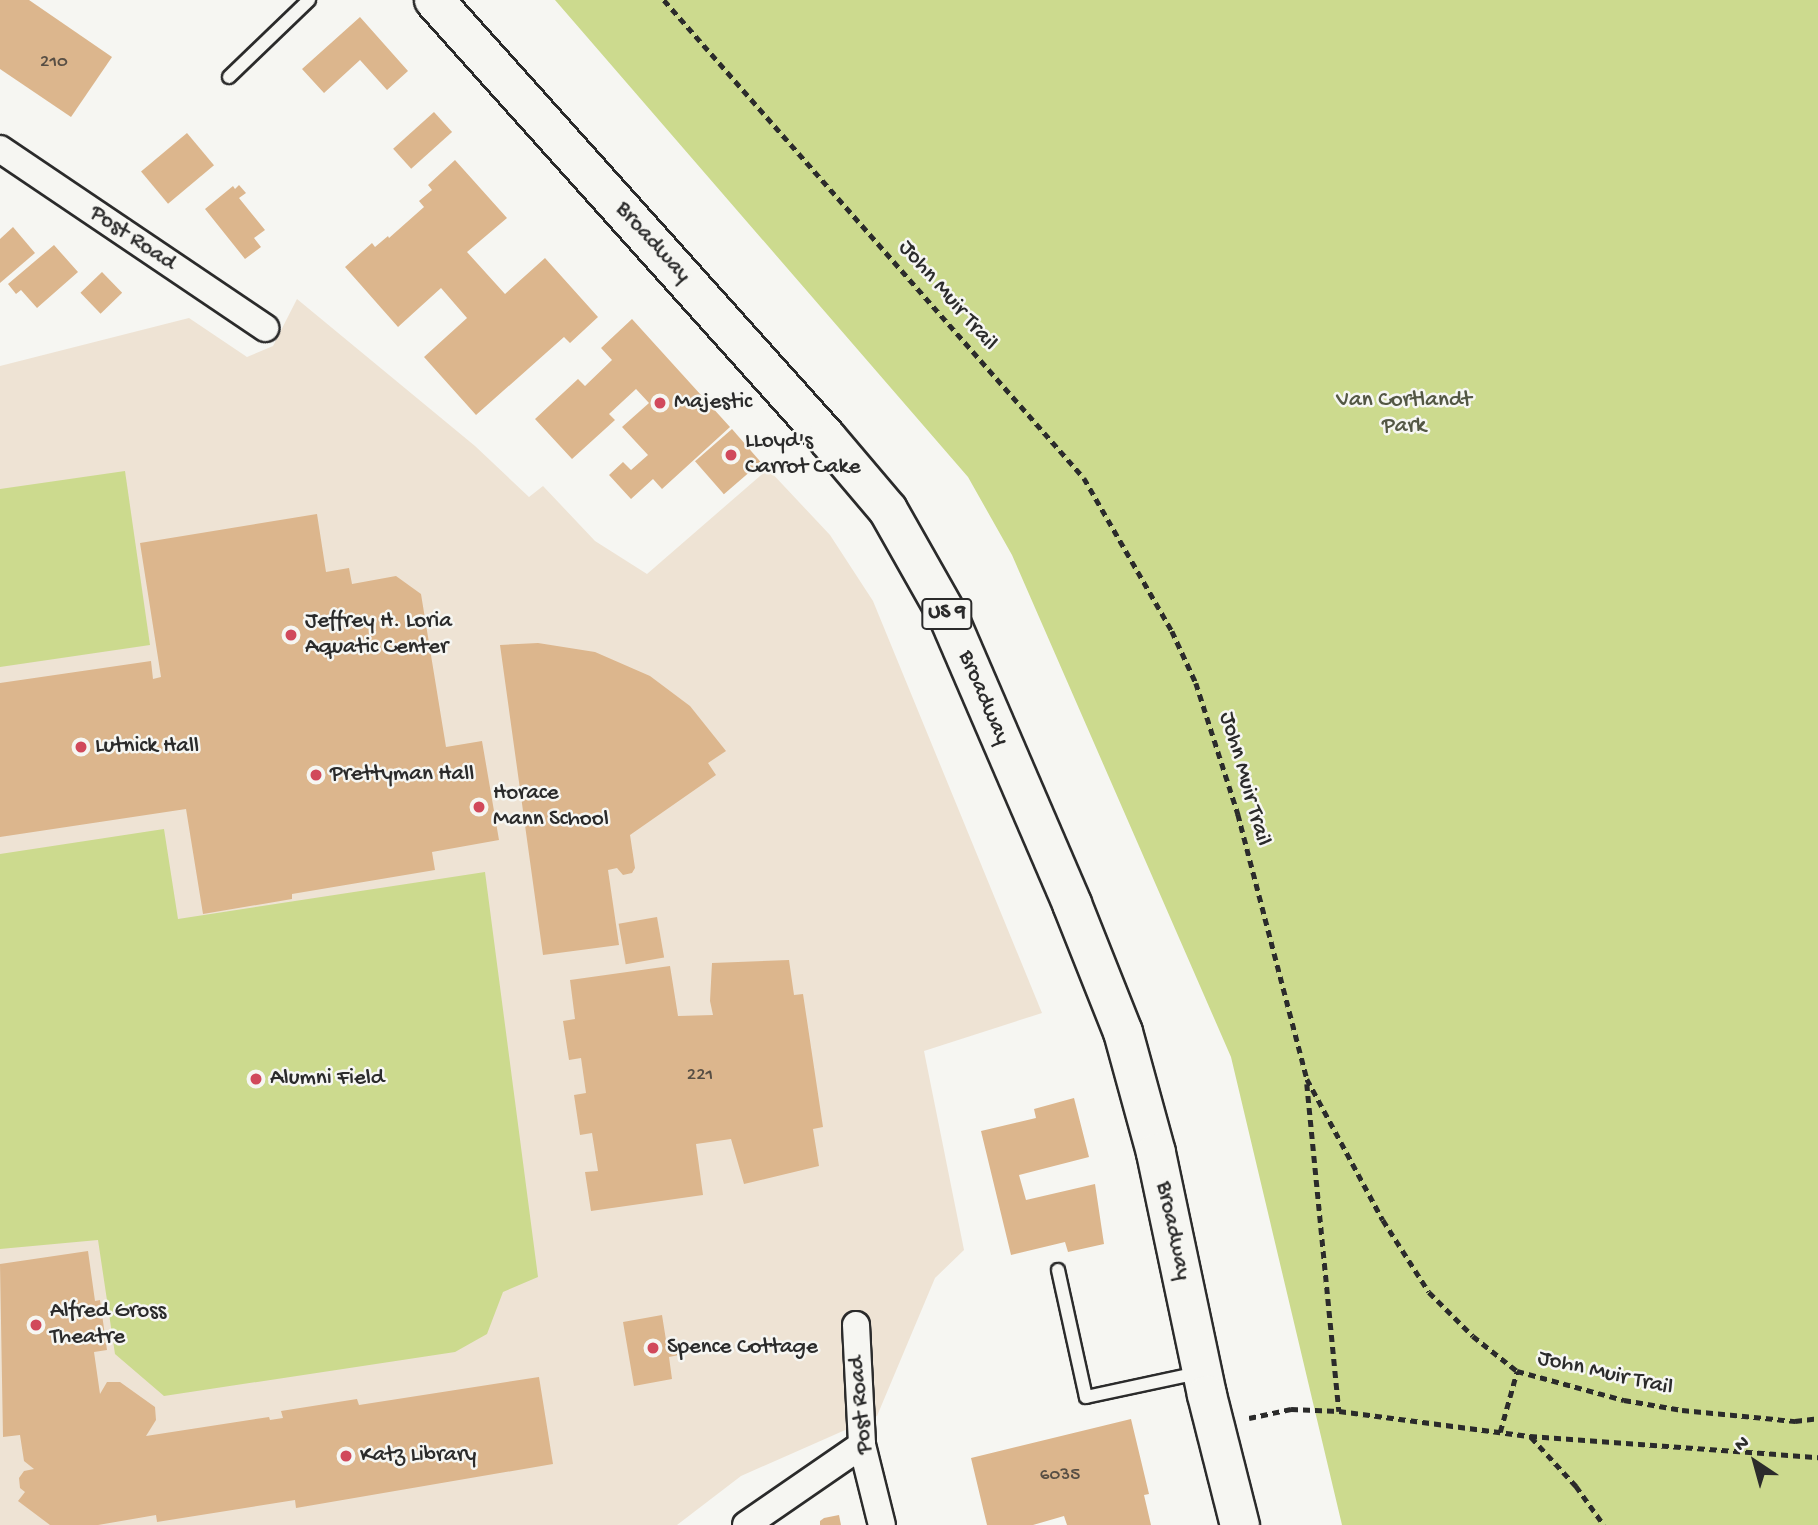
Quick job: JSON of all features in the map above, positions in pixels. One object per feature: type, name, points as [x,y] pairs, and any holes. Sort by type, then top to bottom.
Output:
[{"type":"main road","name":"Broadway","points":[[434,0],[828,438],[888,510],[942,606],[1072,904],[1123,1032],[1156,1153],[1214,1426],[1241,1519]]},
{"type":"street","name":"Post Road","points":[[0,149],[265,328]]},
{"type":"street","name":"Post Road","points":[[856,1325],[862,1445],[882,1525]]},
{"type":"street","points":[[746,1525],[862,1445]]},
{"type":"lane","points":[[229,77],[309,0]]},
{"type":"lane","points":[[1058,1270],[1086,1397],[1202,1372]]},
{"type":"path","name":"John Muir Trail","points":[[664,0],[1084,478],[1172,631],[1196,682],[1238,814],[1307,1079],[1382,1220],[1429,1292],[1473,1336],[1517,1371],[1589,1392],[1682,1410],[1795,1421],[1818,1418]]},
{"type":"path","points":[[1307,1079],[1339,1411]]},
{"type":"path","points":[[1500,1432],[1517,1371]]},
{"type":"path","points":[[1214,1426],[1291,1409],[1339,1411],[1530,1436],[1818,1457]]},
{"type":"path","points":[[1530,1436],[1576,1486],[1604,1525]]},
{"type":"shaded area","name":"Horace Mann School","points":[[297,299],[475,446],[529,497],[543,486],[595,541],[647,574],[768,469],[830,535],[873,601],[1042,1013],[924,1051],[964,1250],[935,1278],[877,1416],[741,1476],[677,1525],[0,1525],[0,366],[189,318],[247,357],[273,346]]},
{"type":"green space","name":"Van Cortlandt Park","points":[[555,0],[1818,0],[1818,1525],[1342,1525],[1231,1057],[1012,555],[968,477]]},
{"type":"green space","points":[[125,471],[150,645],[0,667],[0,489]]},
{"type":"green space","name":"Alumni Field","points":[[164,829],[178,919],[485,872],[538,1277],[503,1292],[487,1334],[455,1352],[164,1396],[115,1354],[98,1240],[0,1249],[0,854]]},
{"type":"building","points":[[0,0],[29,0],[112,57],[71,117],[0,69]]},
{"type":"building","points":[[360,17],[408,71],[387,90],[360,60],[324,93],[302,69]]},
{"type":"building","points":[[434,112],[452,132],[411,169],[393,149]]},
{"type":"building","points":[[187,133],[214,165],[168,204],[141,172]]},
{"type":"building","points":[[455,160],[507,218],[467,252],[505,294],[545,258],[598,317],[570,343],[564,337],[476,415],[424,357],[467,318],[441,288],[398,327],[345,267],[372,243],[375,247],[388,236],[389,238],[424,207],[419,201],[432,190],[428,185]]},
{"type":"building","points":[[239,185],[246,193],[239,198],[265,230],[254,238],[261,247],[245,259],[205,209],[233,186],[235,189]]},
{"type":"building","points":[[13,227],[35,253],[0,283],[0,239]]},
{"type":"building","points":[[54,245],[78,272],[37,308],[21,290],[16,294],[8,284]]},
{"type":"building","points":[[102,272],[122,293],[101,314],[80,293]]},
{"type":"building","points":[[632,319],[730,427],[662,489],[653,479],[631,499],[609,475],[623,462],[631,470],[648,455],[622,427],[649,403],[636,389],[609,414],[615,420],[572,459],[535,419],[578,379],[585,386],[612,360],[601,348]]},
{"type":"building","points":[[732,429],[761,462],[724,494],[695,461]]},
{"type":"building","points":[[317,514],[326,572],[349,568],[352,584],[396,576],[421,594],[446,747],[482,741],[499,840],[432,852],[435,870],[292,894],[292,899],[203,914],[186,809],[0,837],[0,683],[151,661],[153,679],[161,677],[140,543]]},
{"type":"building","points":[[538,643],[595,652],[650,676],[690,706],[726,751],[708,763],[716,775],[630,835],[635,868],[632,873],[623,875],[617,868],[608,870],[619,945],[543,955],[500,645]]},
{"type":"building","points":[[657,917],[664,957],[626,964],[619,924]]},
{"type":"building","points":[[789,960],[794,995],[803,994],[823,1127],[813,1129],[819,1166],[744,1184],[731,1139],[696,1144],[703,1195],[591,1211],[585,1172],[598,1171],[592,1133],[580,1135],[574,1095],[586,1093],[581,1058],[569,1060],[563,1021],[575,1019],[570,980],[670,966],[678,1016],[713,1015],[710,1001],[712,963]]},
{"type":"building","points":[[1074,1098],[1089,1157],[1019,1175],[1026,1200],[1095,1184],[1104,1244],[1068,1252],[1065,1242],[1011,1255],[981,1131],[1036,1118],[1034,1109]]},
{"type":"building","points":[[88,1251],[95,1301],[100,1300],[107,1350],[94,1352],[100,1394],[107,1382],[120,1382],[155,1407],[156,1420],[146,1436],[269,1417],[270,1420],[283,1418],[281,1411],[357,1399],[359,1405],[539,1377],[553,1464],[296,1508],[295,1500],[157,1522],[156,1515],[98,1525],[50,1525],[18,1501],[25,1492],[20,1488],[19,1478],[24,1471],[34,1469],[24,1461],[20,1435],[3,1437],[0,1264]]},
{"type":"building","name":"Spence Cottage","points":[[662,1315],[666,1340],[677,1338],[679,1355],[669,1357],[672,1379],[634,1386],[623,1322]]},
{"type":"building","points":[[1131,1419],[1149,1494],[1144,1495],[1151,1525],[1067,1525],[1064,1516],[1033,1525],[987,1525],[971,1458]]},
{"type":"building","points":[[839,1515],[841,1525],[820,1525],[824,1518]]},
{"type":"place","name":"Majestic","points":[[660,403]]},
{"type":"place","name":"LLoyd's Carrot Cake","points":[[731,455]]},
{"type":"place","name":"Jeffrey H. Loria Aquatic Center","points":[[291,635]]},
{"type":"place","name":"Lutnick Hall","points":[[81,747]]},
{"type":"place","name":"Prettyman Hall","points":[[316,775]]},
{"type":"place","name":"Horace Mann School","points":[[479,807]]},
{"type":"place","name":"Alumni Field","points":[[256,1079]]},
{"type":"place","name":"Alfred Gross Theatre","points":[[36,1325]]},
{"type":"place","name":"Spence Cottage","points":[[653,1348]]},
{"type":"place","name":"Katz Library","points":[[346,1456]]}]
